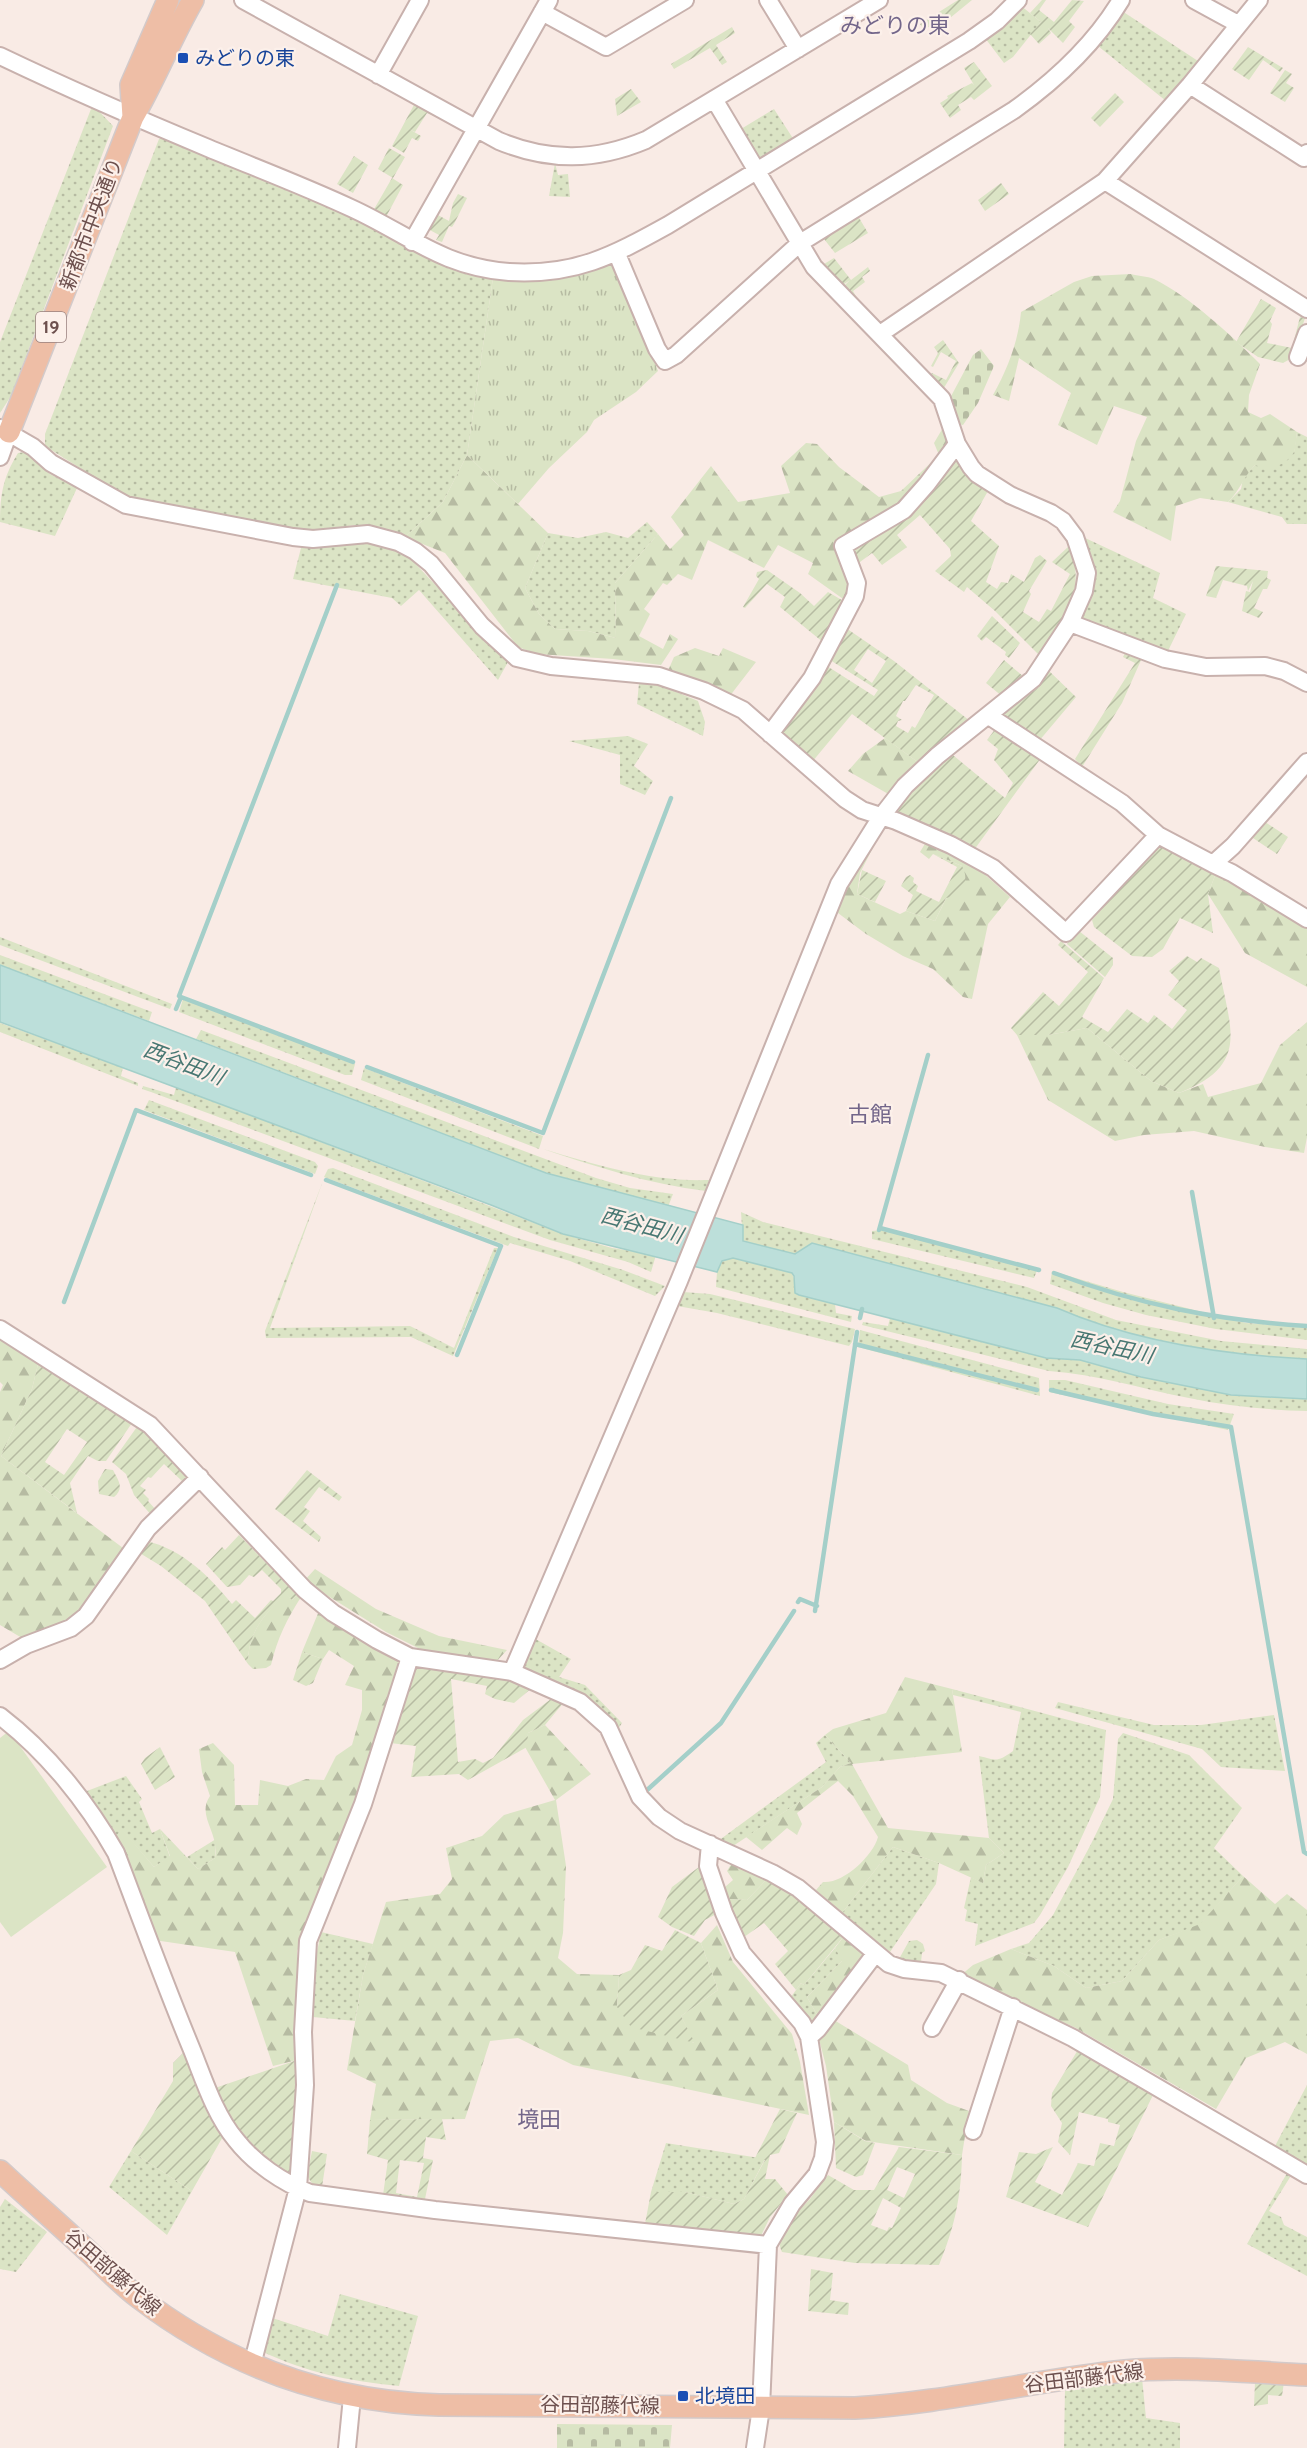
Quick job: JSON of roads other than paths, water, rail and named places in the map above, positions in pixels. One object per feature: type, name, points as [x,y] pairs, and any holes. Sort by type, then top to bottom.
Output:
[{"type":"main road","name":"新都市中央通り","points":[[133,117],[131,85],[168,0]]},
{"type":"main road","name":"新都市中央通り","points":[[5,430],[133,117],[148,92],[163,57],[193,0]]},
{"type":"main road","name":"谷田部藤代線","points":[[0,2171],[136,2296],[189,2332],[252,2365],[308,2385],[352,2397],[420,2404],[855,2408],[900,2406],[1042,2382],[1128,2371],[1190,2369],[1307,2375]]},
{"type":"street","points":[[243,0],[476,129],[523,151],[549,156],[585,157],[624,149],[646,140],[879,0]]},
{"type":"street","points":[[378,75],[420,0]]},
{"type":"street","points":[[412,242],[546,6],[606,48],[685,0]]},
{"type":"street","points":[[768,0],[798,49]]},
{"type":"street","points":[[0,56],[133,117],[352,208],[412,242],[454,261],[508,272],[547,272],[572,268],[617,254],[969,41],[997,21],[1018,0]]},
{"type":"street","points":[[617,254],[657,349],[665,361],[676,355],[800,243],[1014,110],[1044,88],[1071,64],[1121,0]]},
{"type":"street","points":[[1194,0],[1238,24]]},
{"type":"street","points":[[880,334],[1104,181],[1190,85],[1258,0]]},
{"type":"street","points":[[1190,85],[1304,158],[1307,153]]},
{"type":"street","points":[[512,1672],[679,1281],[839,884],[881,817],[905,786],[937,756],[1034,679],[1070,623],[1084,591],[1087,573],[1075,537],[1063,521],[1051,513],[1010,495],[977,474],[957,444],[942,399],[814,267],[714,99]]},
{"type":"street","points":[[1104,181],[1307,309]]},
{"type":"street","points":[[1298,357],[1307,333]]},
{"type":"street","points":[[0,457],[5,430],[33,447],[51,463],[126,505],[294,537],[313,539],[368,534],[398,542],[416,550],[431,564],[482,626],[517,658],[551,666],[660,676],[725,700],[743,710],[845,799],[881,817],[896,820],[942,841],[993,868],[1066,933],[1158,835]]},
{"type":"street","points":[[770,734],[812,678],[855,596],[857,583],[843,546],[904,510],[957,444]]},
{"type":"street","points":[[1070,623],[1165,659],[1206,668],[1265,666],[1284,671],[1307,682]]},
{"type":"street","points":[[989,716],[1122,803],[1158,835],[1232,873],[1307,919]]},
{"type":"street","points":[[1213,864],[1233,846],[1307,762]]},
{"type":"street","points":[[0,1329],[150,1425],[308,1592],[333,1613],[410,1657],[512,1672],[580,1702],[608,1727],[640,1797],[659,1817],[680,1831],[798,1888],[875,1954],[897,1967],[941,1973],[1013,2007],[1147,2079],[1307,2175]]},
{"type":"street","points":[[0,1660],[26,1645],[71,1628],[86,1616],[148,1528],[200,1477]]},
{"type":"street","points":[[252,2365],[298,2188],[305,2085],[303,2031],[308,1941],[353,1834],[410,1657]]},
{"type":"street","points":[[0,1716],[29,1742],[67,1782],[116,1853],[183,2027],[225,2125],[249,2155],[298,2188],[310,2193],[435,2210],[768,2245]]},
{"type":"street","points":[[710,1844],[708,1866],[735,1941],[742,1953],[802,2023],[809,2037],[825,2142],[824,2158],[817,2174],[792,2204],[768,2245],[761,2408],[755,2448]]},
{"type":"street","points":[[809,2037],[818,2029],[875,1954]]},
{"type":"street","points":[[932,2028],[959,1980]]},
{"type":"street","points":[[973,2131],[1013,2007]]},
{"type":"street","points":[[347,2448],[352,2397]]},
{"type":"water","name":"西谷田川","points":[[0,965],[546,1173],[743,1225],[743,1241],[795,1254],[812,1243],[1057,1308],[1086,1320],[1148,1338],[1212,1350],[1307,1359],[1307,1399],[1231,1395],[1141,1377],[1080,1360],[1046,1358],[799,1295],[795,1293],[792,1273],[733,1258],[722,1261],[717,1272],[563,1234],[0,1022]]},
{"type":"waterway","points":[[176,1009],[181,997],[179,996],[337,585]]},
{"type":"waterway","points":[[367,1067],[543,1133],[671,798]]},
{"type":"waterway","points":[[181,997],[353,1062]]},
{"type":"waterway","points":[[879,1230],[928,1055]]},
{"type":"waterway","points":[[64,1302],[136,1110],[311,1175]]},
{"type":"waterway","points":[[326,1180],[501,1246],[457,1355]]},
{"type":"waterway","points":[[1192,1192],[1214,1318]]},
{"type":"waterway","points":[[880,1228],[1039,1270]]},
{"type":"waterway","points":[[1054,1273],[1117,1294],[1178,1309],[1241,1320],[1307,1326]]},
{"type":"waterway","points":[[860,1318],[862,1309]]},
{"type":"waterway","points":[[815,1611],[857,1332]]},
{"type":"waterway","points":[[855,1344],[1037,1390]]},
{"type":"waterway","points":[[1051,1390],[1153,1414],[1231,1427],[1304,1852],[1307,1854]]},
{"type":"waterway","points":[[798,1602],[800,1599],[817,1606]]},
{"type":"waterway","points":[[646,1791],[721,1723],[794,1611]]},
{"type":"place","name":"みどりの東","points":[[183,58]]},
{"type":"place","name":"北境田","points":[[683,2396]]},
{"type":"district","name":"みどりの東","points":[[895,25]]},
{"type":"district","name":"古館","points":[[870,1114]]},
{"type":"district","name":"境田","points":[[539,2119]]}]
